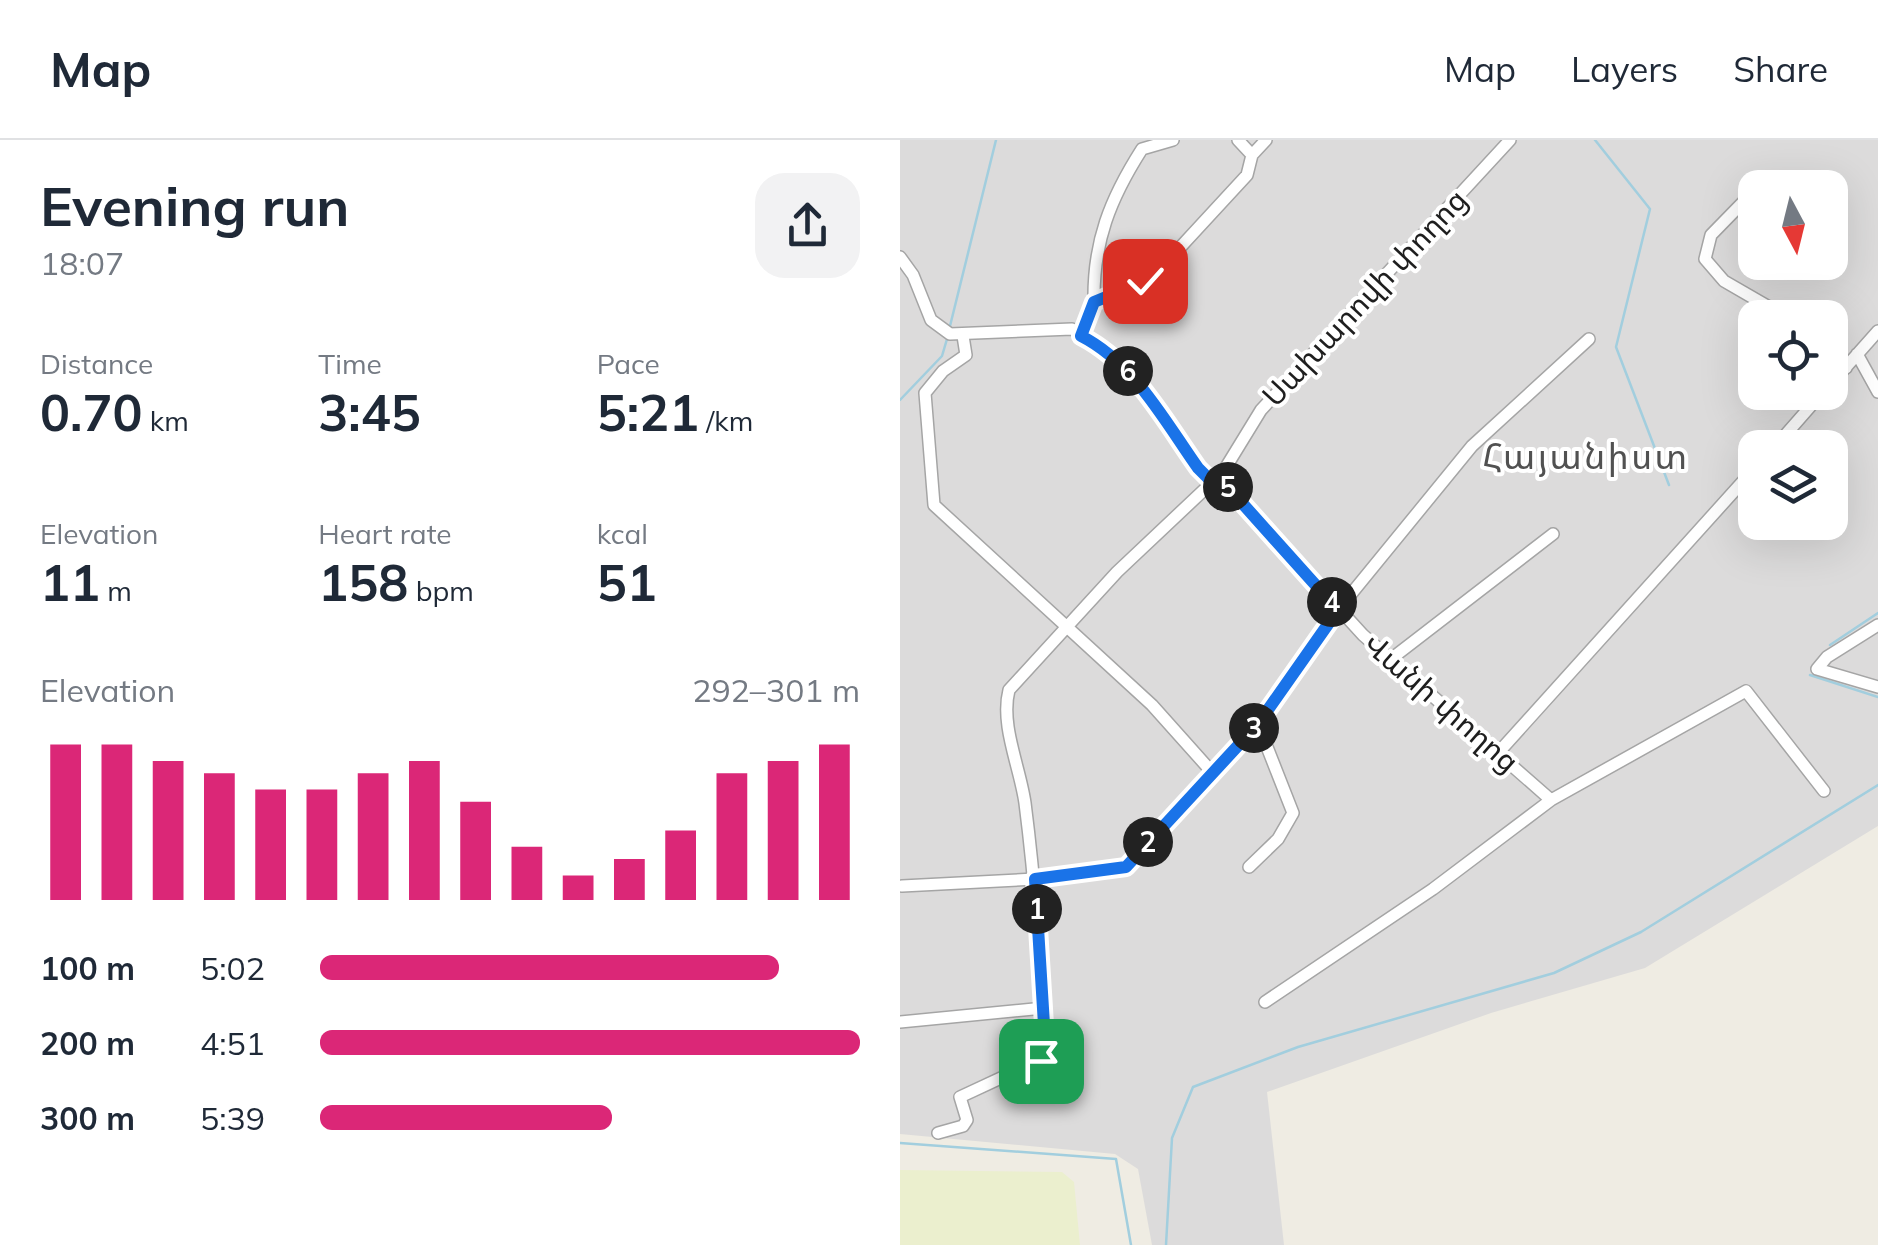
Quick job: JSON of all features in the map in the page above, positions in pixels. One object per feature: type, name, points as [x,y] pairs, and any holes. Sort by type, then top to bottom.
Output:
[{"type":"street","points":[[900,257],[913,275],[931,320],[939,327],[964,336],[1072,329],[1081,336],[1094,302],[1097,241],[1118,186],[1142,149],[1172,140]]},
{"type":"street","points":[[1238,140],[1252,155]]},
{"type":"street","points":[[1094,302],[1145,281],[1163,266],[1247,175],[1252,155],[1266,140]]},
{"type":"street","name":"Սախարովի փողոց","points":[[938,1132],[963,1126],[966,1120],[960,1096],[1046,1057],[1035,879],[1022,778],[1005,704],[1009,690],[1065,627],[1210,480],[1223,472],[1261,410],[1314,348],[1510,140]]},
{"type":"street","points":[[1738,207],[1711,235],[1705,259],[1724,282],[1756,300]]},
{"type":"street","points":[[1848,365],[1878,331]]},
{"type":"street","points":[[964,336],[966,355],[943,371],[925,394],[930,495],[934,505],[1152,705],[1211,771]]},
{"type":"street","name":"Վանի փողոց","points":[[1081,336],[1100,346],[1129,372],[1210,480],[1225,484],[1338,610],[1552,800]]},
{"type":"street","points":[[902,886],[1035,879],[1126,867],[1258,724],[1338,610],[1472,446],[1589,339]]},
{"type":"street","points":[[1857,354],[1878,392]]},
{"type":"street","points":[[1790,430],[1808,410]]},
{"type":"street","points":[[1498,753],[1738,487]]},
{"type":"street","points":[[1392,659],[1553,534]]},
{"type":"street","points":[[1878,624],[1827,657],[1818,669],[1878,687]]},
{"type":"street","points":[[1265,1002],[1433,889],[1552,800],[1746,692],[1824,791]]},
{"type":"street","points":[[1249,867],[1278,840],[1292,813],[1258,724]]},
{"type":"street","points":[[900,1022],[1044,1008]]},
{"type":"shaded area","name":"Հայանիստ","points":[[900,140],[1878,140],[1878,826],[1645,968],[1491,1013],[1267,1092],[1284,1245],[1152,1245],[1138,1169],[1115,1154],[900,1134]]},
{"type":"green space","points":[[900,1170],[1062,1172],[1074,1182],[1080,1245],[900,1245]]},
{"type":"waterway","points":[[950,326],[996,140]]},
{"type":"waterway","points":[[1595,140],[1650,209],[1616,347],[1669,485]]},
{"type":"waterway","points":[[900,400],[942,356],[947,339]]},
{"type":"waterway","points":[[1830,645],[1878,613]]},
{"type":"waterway","points":[[1810,675],[1878,697]]},
{"type":"waterway","points":[[1166,1245],[1172,1138],[1193,1087],[1298,1047],[1554,973],[1641,932],[1878,785]]},
{"type":"waterway","points":[[900,1143],[1116,1159],[1131,1245]]},
{"type":"district","name":"Հայանիստ","points":[[1586,457]]},
{"type":"route","points":[[1041,1061],[1046,1057],[1035,879],[1126,867],[1258,724],[1338,610],[1225,484],[1210,480],[1198,468],[1129,372],[1100,346],[1081,336],[1094,302],[1145,281]]}]
